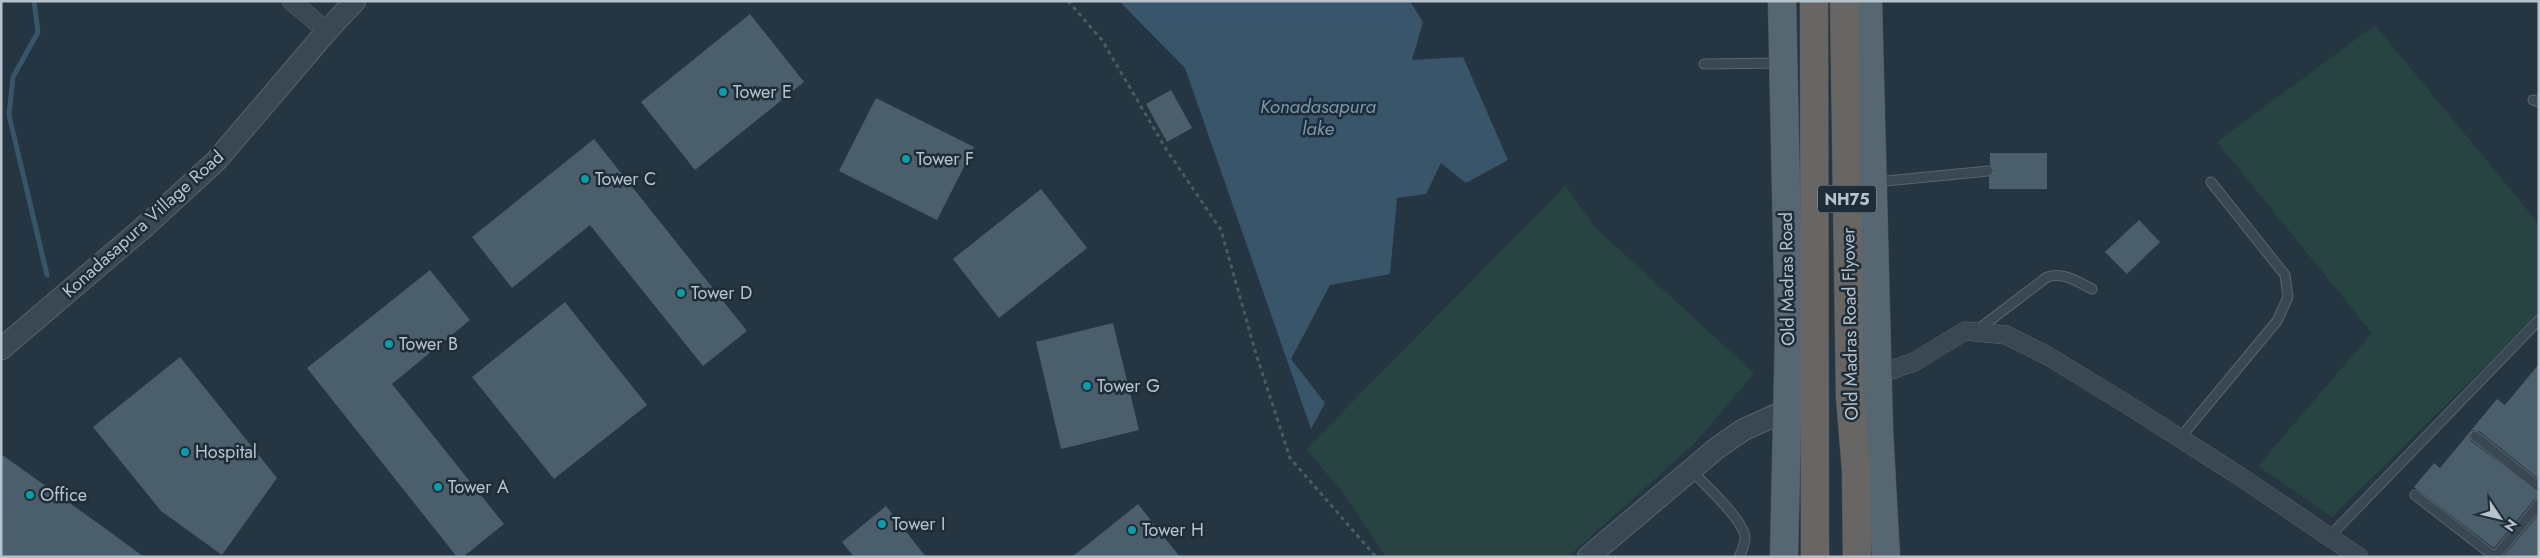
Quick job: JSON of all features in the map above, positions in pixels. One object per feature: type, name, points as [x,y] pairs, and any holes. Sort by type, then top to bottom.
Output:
[{"type":"highway","name":"Old Madras Road Flyover","points":[[1814,1],[1816,557]]},
{"type":"highway","name":"Old Madras Road Flyover","points":[[1844,1],[1850,396],[1856,471],[1857,557]]},
{"type":"main road","name":"Old Madras Road","points":[[1782,1],[1789,331],[1784,557]]},
{"type":"main road","points":[[1868,1],[1878,375],[1889,549]]},
{"type":"street","points":[[290,1],[327,30]]},
{"type":"street","name":"Konadasapura Village Road","points":[[1,348],[136,234],[216,161],[327,30],[356,1]]},
{"type":"street","points":[[1878,375],[1914,362],[1965,331],[2006,335],[2048,356],[2180,438],[2359,557]]},
{"type":"street","points":[[1588,557],[1691,470],[1743,430],[1787,410]]},
{"type":"lane","points":[[1704,64],[1783,63]]},
{"type":"lane","points":[[1873,182],[1988,171]]},
{"type":"lane","points":[[2180,438],[2277,321],[2288,297],[2285,275],[2211,182]]},
{"type":"lane","points":[[1975,332],[2047,277],[2057,274],[2069,277],[2092,288]]},
{"type":"lane","points":[[2329,537],[2539,320]]},
{"type":"lane","points":[[2475,436],[2539,487]]},
{"type":"lane","points":[[1691,470],[1741,525],[1745,537],[1743,550],[1739,557]]},
{"type":"lane","points":[[2414,495],[2495,557],[2539,504]]},
{"type":"path","points":[[1068,1],[1102,40],[1166,149],[1221,230],[1256,354],[1290,458],[1376,557]]},
{"type":"green space","points":[[2375,25],[2539,224],[2539,313],[2332,517],[2258,466],[2372,333],[2217,142]]},
{"type":"green space","points":[[1565,186],[1597,229],[1754,373],[1697,441],[1568,557],[1386,557],[1344,494],[1306,449]]},
{"type":"water","name":"Konadasapura lake","points":[[1119,1],[1410,1],[1423,22],[1412,60],[1463,57],[1508,160],[1466,183],[1441,163],[1426,194],[1397,198],[1390,274],[1330,285],[1291,359],[1325,403],[1311,429],[1185,68]]},
{"type":"building","name":"Tower E","points":[[750,14],[804,82],[695,170],[641,102]]},
{"type":"building","points":[[1171,90],[1192,128],[1167,142],[1146,104]]},
{"type":"building","name":"Tower F","points":[[876,98],[974,147],[937,220],[839,171]]},
{"type":"building","name":"Tower C","points":[[594,139],[747,331],[703,366],[590,225],[512,288],[472,237]]},
{"type":"building","points":[[1990,153],[2047,153],[2047,189],[1989,189],[1989,177],[1994,171],[1990,165]]},
{"type":"building","points":[[1041,189],[1087,248],[999,318],[953,259]]},
{"type":"building","points":[[2139,220],[2160,242],[2127,274],[2105,252]]},
{"type":"building","name":"Tower B","points":[[430,270],[470,320],[392,384],[504,524],[463,557],[457,557],[307,368]]},
{"type":"building","points":[[565,302],[647,405],[554,479],[472,377]]},
{"type":"building","name":"Tower G","points":[[1113,323],[1139,430],[1061,449],[1036,342]]},
{"type":"building","name":"Hospital","points":[[180,357],[277,478],[222,555],[161,511],[93,427]]},
{"type":"building","points":[[2539,364],[2539,479],[2479,431],[2473,430],[2469,435],[2471,441],[2539,493],[2539,498],[2534,500],[2494,548],[2414,487],[2434,463],[2440,468],[2497,399],[2505,405]]},
{"type":"building","name":"Office","points":[[1,454],[106,529],[144,557],[1,557]]},
{"type":"building","name":"Tower H","points":[[1138,504],[1180,557],[1072,557]]},
{"type":"building","name":"Tower I","points":[[886,506],[926,557],[854,557],[842,542]]},
{"type":"building","points":[[2539,514],[2539,557],[2503,557]]},
{"type":"waterway","points":[[34,1],[38,32],[13,77],[9,115],[47,275]]},
{"type":"place","name":"Tower E","points":[[723,92]]},
{"type":"place","name":"Tower F","points":[[906,159]]},
{"type":"place","name":"Tower C","points":[[585,179]]},
{"type":"place","name":"Tower D","points":[[681,293]]},
{"type":"place","name":"Tower B","points":[[389,344]]},
{"type":"place","name":"Tower G","points":[[1087,386]]},
{"type":"place","name":"Hospital","points":[[185,452]]},
{"type":"place","name":"Tower A","points":[[438,487]]},
{"type":"place","name":"Office","points":[[30,495]]},
{"type":"place","name":"Tower I","points":[[882,524]]},
{"type":"place","name":"Tower H","points":[[1132,530]]}]
